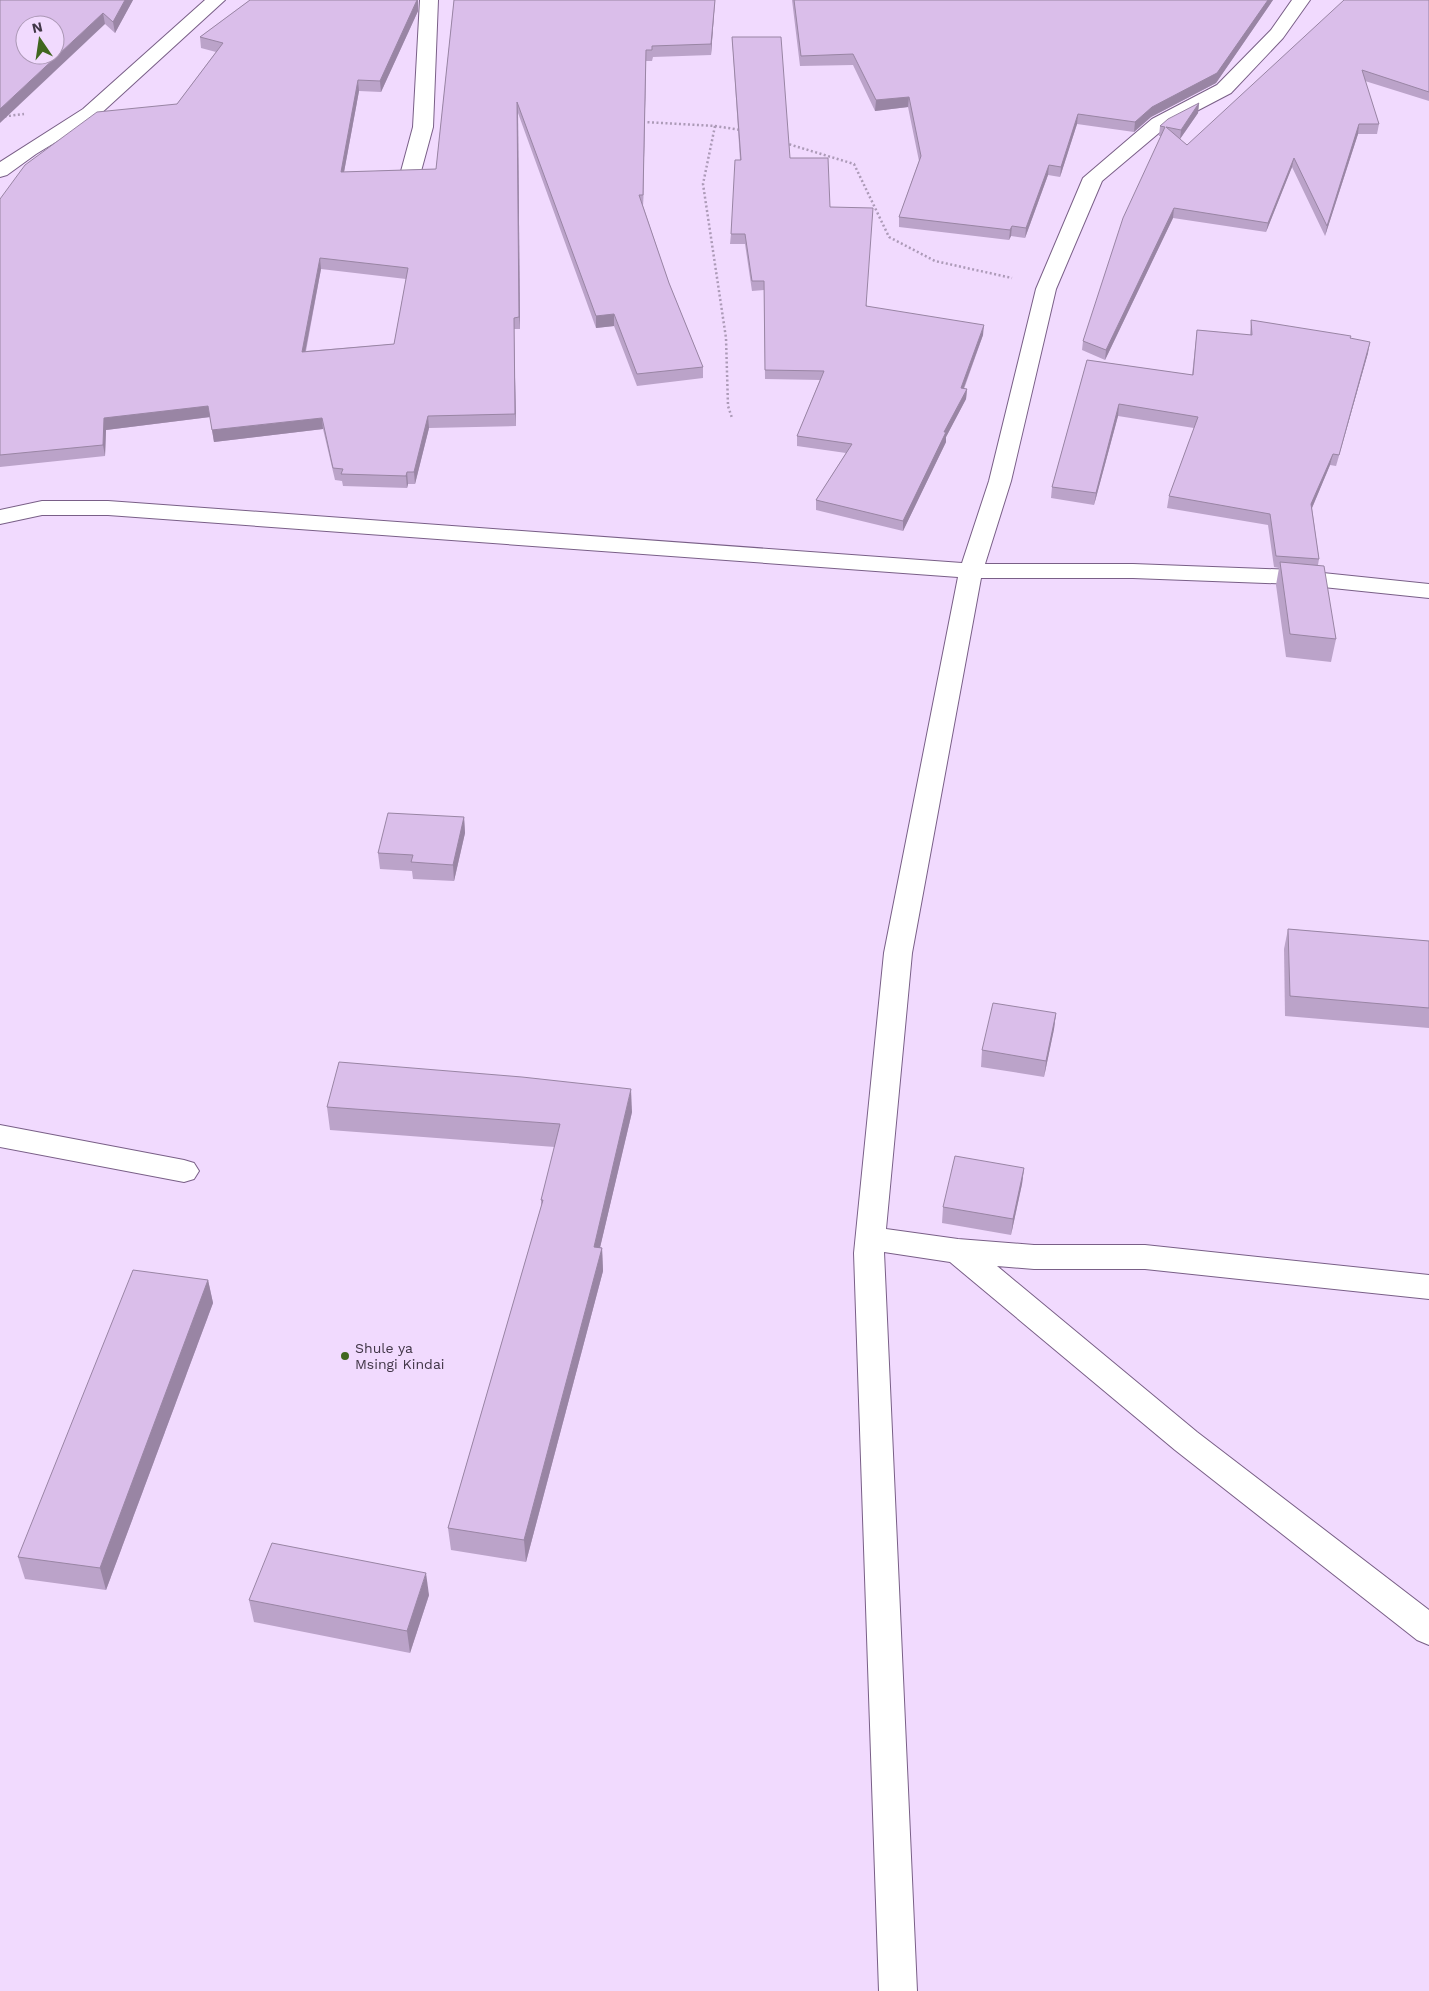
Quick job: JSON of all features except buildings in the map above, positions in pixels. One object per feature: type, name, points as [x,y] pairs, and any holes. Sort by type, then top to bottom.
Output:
[{"type":"street","points":[[0,171],[29,150],[90,112],[216,0]]},
{"type":"street","points":[[410,175],[423,127],[429,0]]},
{"type":"street","points":[[898,1991],[870,1238],[898,953],[971,570],[1000,481],[1046,289],[1093,178],[1159,123],[1224,89],[1277,34],[1301,0]]},
{"type":"street","points":[[0,517],[42,508],[108,508],[971,570],[1133,571],[1294,577],[1429,591]]},
{"type":"street","points":[[0,1136],[184,1171]]},
{"type":"street","points":[[870,1238],[958,1251],[1034,1257],[1145,1257],[1429,1287]]},
{"type":"street","points":[[958,1251],[1186,1441],[1429,1630]]},
{"type":"path","points":[[637,122],[715,126],[741,130]]},
{"type":"path","points":[[715,126],[703,184],[726,338],[728,406],[732,418]]},
{"type":"path","points":[[779,141],[854,164],[860,173],[889,237],[908,248],[935,261],[999,274],[1046,289]]},
{"type":"place","name":"Shule ya Msingi Kindai","points":[[345,1356]]}]
